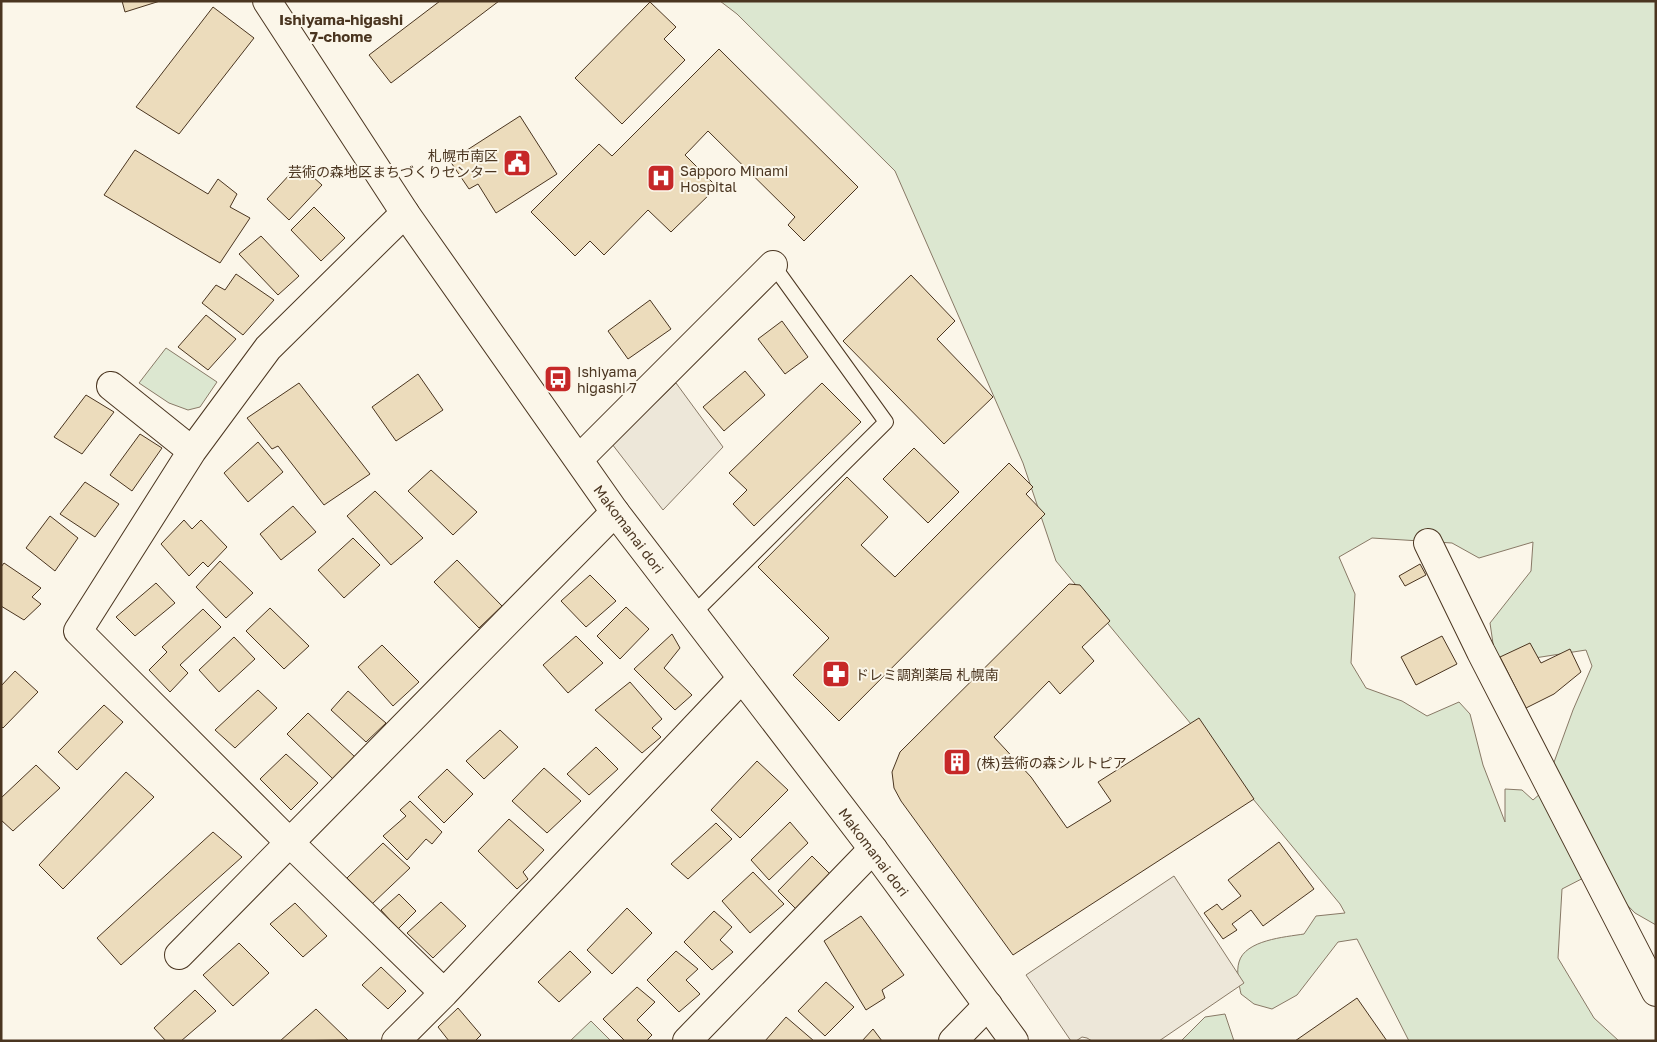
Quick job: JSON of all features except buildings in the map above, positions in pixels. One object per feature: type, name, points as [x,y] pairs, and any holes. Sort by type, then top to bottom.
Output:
[{"type":"main road","name":"Makomanai dori","points":[[267,1],[405,213],[615,512],[873,849],[1014,1041]]},
{"type":"main road","points":[[405,213],[268,348],[192,451],[78,631],[290,843],[444,993]]},
{"type":"main road","points":[[579,460],[773,265]]},
{"type":"main road","points":[[111,386],[192,451]]},
{"type":"main road","points":[[178,955],[615,512]]},
{"type":"main road","points":[[1428,543],[1481,652],[1656,992]]},
{"type":"main road","points":[[396,1041],[444,993],[742,678]]},
{"type":"main road","points":[[687,1041],[873,849]]},
{"type":"main road","points":[[954,1041],[988,1005]]},
{"type":"lane","points":[[693,614],[886,422],[773,265]]},
{"type":"green space","points":[[720,1],[1656,1],[1656,925],[1635,913],[1595,872],[1562,889],[1558,958],[1594,1018],[1619,1041],[1409,1041],[1357,939],[1338,942],[1297,995],[1272,1009],[1254,1004],[1241,994],[1238,966],[1243,955],[1249,949],[1257,944],[1277,938],[1304,934],[1316,916],[1345,913],[1340,904],[1056,561],[1023,463],[895,171],[737,14]],"holes":[[[1372,538],[1452,543],[1479,558],[1533,542],[1531,571],[1490,623],[1496,664],[1586,650],[1592,666],[1573,710],[1553,765],[1557,779],[1533,800],[1522,790],[1505,789],[1505,822],[1483,765],[1470,714],[1459,702],[1427,716],[1402,701],[1366,688],[1351,663],[1355,594],[1339,557]]]},
{"type":"green space","points":[[166,348],[217,382],[200,407],[188,410],[169,403],[139,383]]},
{"type":"green space","points":[[1225,1014],[1234,1041],[1181,1041],[1205,1017]]},
{"type":"green space","points":[[591,1021],[611,1041],[570,1041]]},
{"type":"shaded area","points":[[676,383],[723,447],[663,510],[612,444]]},
{"type":"shaded area","points":[[1174,876],[1244,983],[1159,1041],[1092,1041],[1082,1037],[1076,1041],[1071,1041],[1026,975]]},
{"type":"place","name":"札幌市南区 芸術の森地区まちづくりセンター","points":[[517,163]]},
{"type":"place","name":"Sapporo Minami Hospital","points":[[661,178]]},
{"type":"place","name":"Ishiyama higashi 7","points":[[558,379]]},
{"type":"place","name":"ドレミ調剤薬局 札幌南","points":[[836,674]]},
{"type":"place","name":"(株)芸術の森シルトピア","points":[[957,762]]},
{"type":"district","name":"Ishiyama-higashi 7-chome","points":[[341,28]]}]
